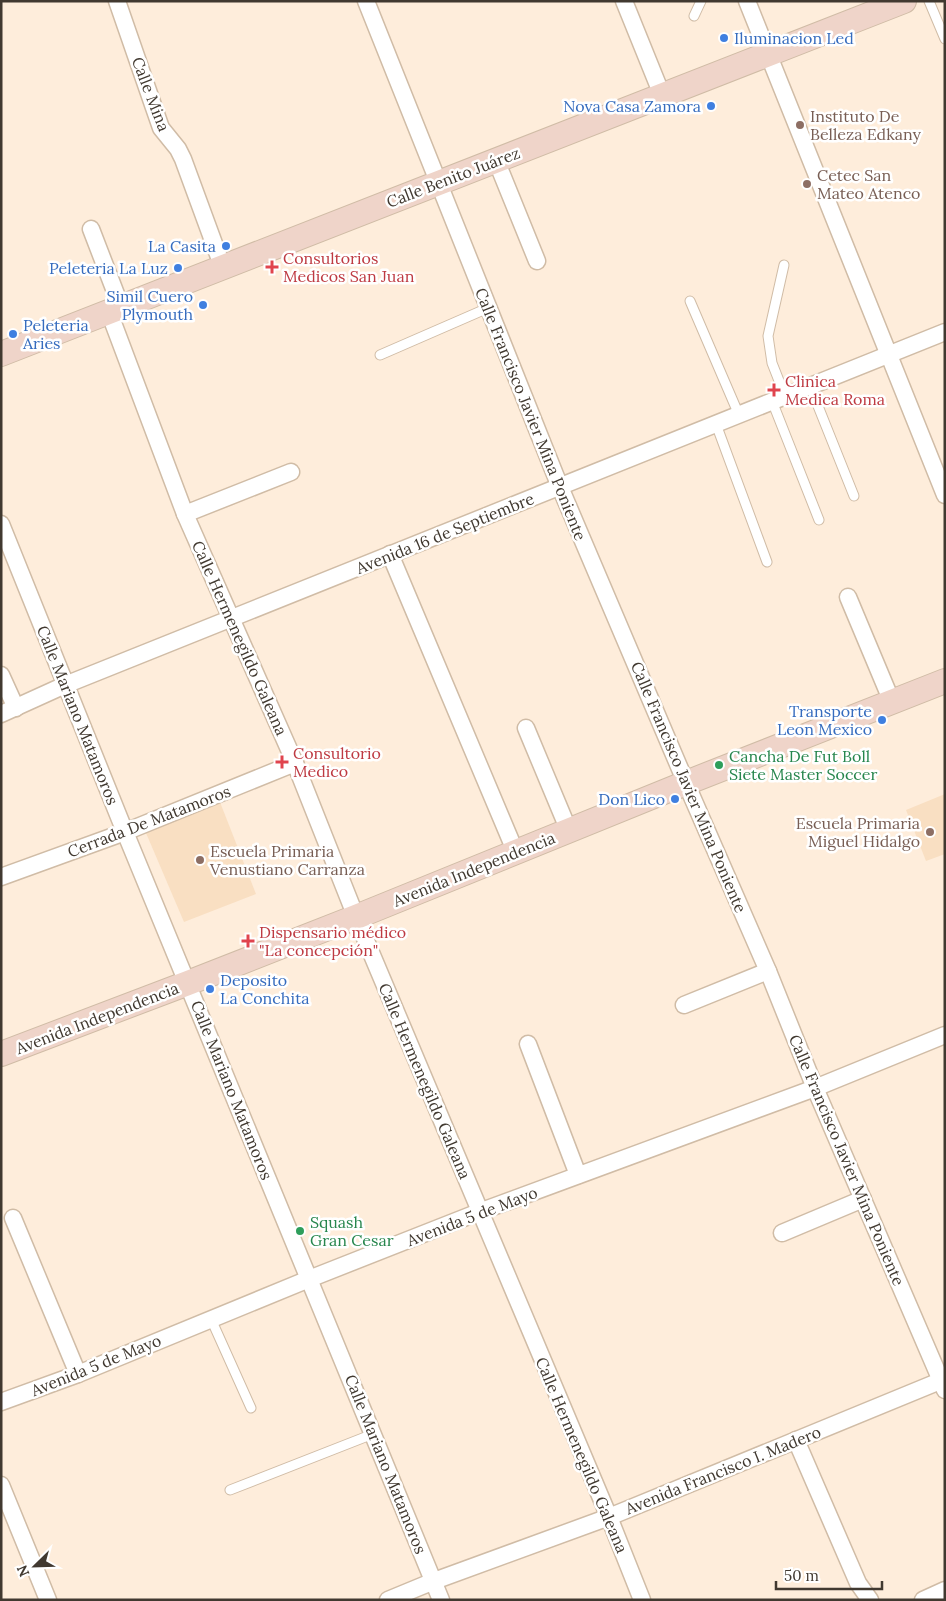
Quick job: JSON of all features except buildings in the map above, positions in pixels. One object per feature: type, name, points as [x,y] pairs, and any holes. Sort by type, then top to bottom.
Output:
[{"type":"main road","name":"Calle Benito Juárez","points":[[1,354],[904,1]]},
{"type":"main road","name":"Avenida Independencia","points":[[1,1054],[188,983],[945,681]]},
{"type":"street","name":"Calle Mina","points":[[117,1],[160,128],[178,149],[183,158],[223,268]]},
{"type":"street","name":"Calle Francisco Javier Mina Poniente","points":[[366,1],[560,487],[943,1384]]},
{"type":"street","points":[[624,1],[662,95]]},
{"type":"street","points":[[747,1],[945,495]]},
{"type":"street","points":[[496,160],[537,261]]},
{"type":"street","name":"Calle Hermenegildo Galeana","points":[[91,229],[115,309],[185,514],[295,763],[356,916],[609,1517],[642,1600]]},
{"type":"street","name":"Avenida 16 de Septiembre","points":[[9,711],[65,685],[945,332]]},
{"type":"street","points":[[185,514],[291,472]]},
{"type":"street","name":"Calle Mariano Matamoros","points":[[1,524],[125,832],[441,1600]]},
{"type":"street","points":[[390,554],[516,853]]},
{"type":"street","points":[[848,597],[892,702]]},
{"type":"street","points":[[1,675],[9,711]]},
{"type":"street","points":[[526,728],[569,831]]},
{"type":"street","name":"Cerrada De Matamoros","points":[[1,876],[125,832],[295,763]]},
{"type":"street","points":[[684,1006],[768,971]]},
{"type":"street","name":"Avenida 5 de Mayo","points":[[1,1402],[78,1374],[309,1279],[480,1212],[815,1088],[945,1035]]},
{"type":"street","points":[[528,1044],[578,1175]]},
{"type":"street","points":[[782,1233],[863,1199]]},
{"type":"street","points":[[13,1218],[78,1374]]},
{"type":"street","name":"Avenida Francisco I. Madero","points":[[388,1600],[434,1581],[609,1517],[796,1440],[943,1384]]},
{"type":"street","points":[[796,1440],[858,1583],[870,1600]]},
{"type":"street","points":[[1,1485],[41,1598]]},
{"type":"street","points":[[924,1600],[945,1590]]},
{"type":"lane","points":[[694,16],[700,1]]},
{"type":"lane","points":[[929,1],[945,39]]},
{"type":"lane","points":[[784,265],[768,336],[778,399],[819,520]]},
{"type":"lane","points":[[690,301],[739,415]]},
{"type":"lane","points":[[380,355],[488,308]]},
{"type":"lane","points":[[810,386],[854,496]]},
{"type":"lane","points":[[716,424],[767,562]]},
{"type":"lane","points":[[211,1319],[251,1408]]},
{"type":"lane","points":[[230,1490],[373,1434]]},
{"type":"shaded area","name":"Escuela Primaria Miguel Hidalgo","points":[[945,794],[945,854],[926,861],[906,810]]},
{"type":"shaded area","name":"Escuela Primaria Venustiano Carranza","points":[[218,797],[256,894],[184,922],[143,826]]},
{"type":"place","name":"Iluminacion Led","points":[[724,38]]},
{"type":"place","name":"Nova Casa Zamora","points":[[711,106]]},
{"type":"place","name":"Instituto De Belleza Edkany","points":[[800,125]]},
{"type":"place","name":"Cetec San Mateo Atenco","points":[[807,184]]},
{"type":"place","name":"La Casita","points":[[226,246]]},
{"type":"place","name":"Consultorios Medicos San Juan","points":[[272,267]]},
{"type":"place","name":"Peleteria La Luz","points":[[178,268]]},
{"type":"place","name":"Simil Cuero Plymouth","points":[[203,305]]},
{"type":"place","name":"Peleteria Aries","points":[[13,334]]},
{"type":"place","name":"Clinica Medica Roma","points":[[774,390]]},
{"type":"place","name":"Transporte Leon Mexico","points":[[882,720]]},
{"type":"place","name":"Consultorio Medico","points":[[282,762]]},
{"type":"place","name":"Cancha De Fut Boll Siete Master Soccer","points":[[719,765]]},
{"type":"place","name":"Don Lico","points":[[675,799]]},
{"type":"place","name":"Escuela Primaria Miguel Hidalgo","points":[[930,832]]},
{"type":"place","name":"Escuela Primaria Venustiano Carranza","points":[[200,860]]},
{"type":"place","name":"Dispensario médico \"La concepción\"","points":[[248,941]]},
{"type":"place","name":"Deposito La Conchita","points":[[210,989]]},
{"type":"place","name":"Squash Gran Cesar","points":[[300,1231]]}]
